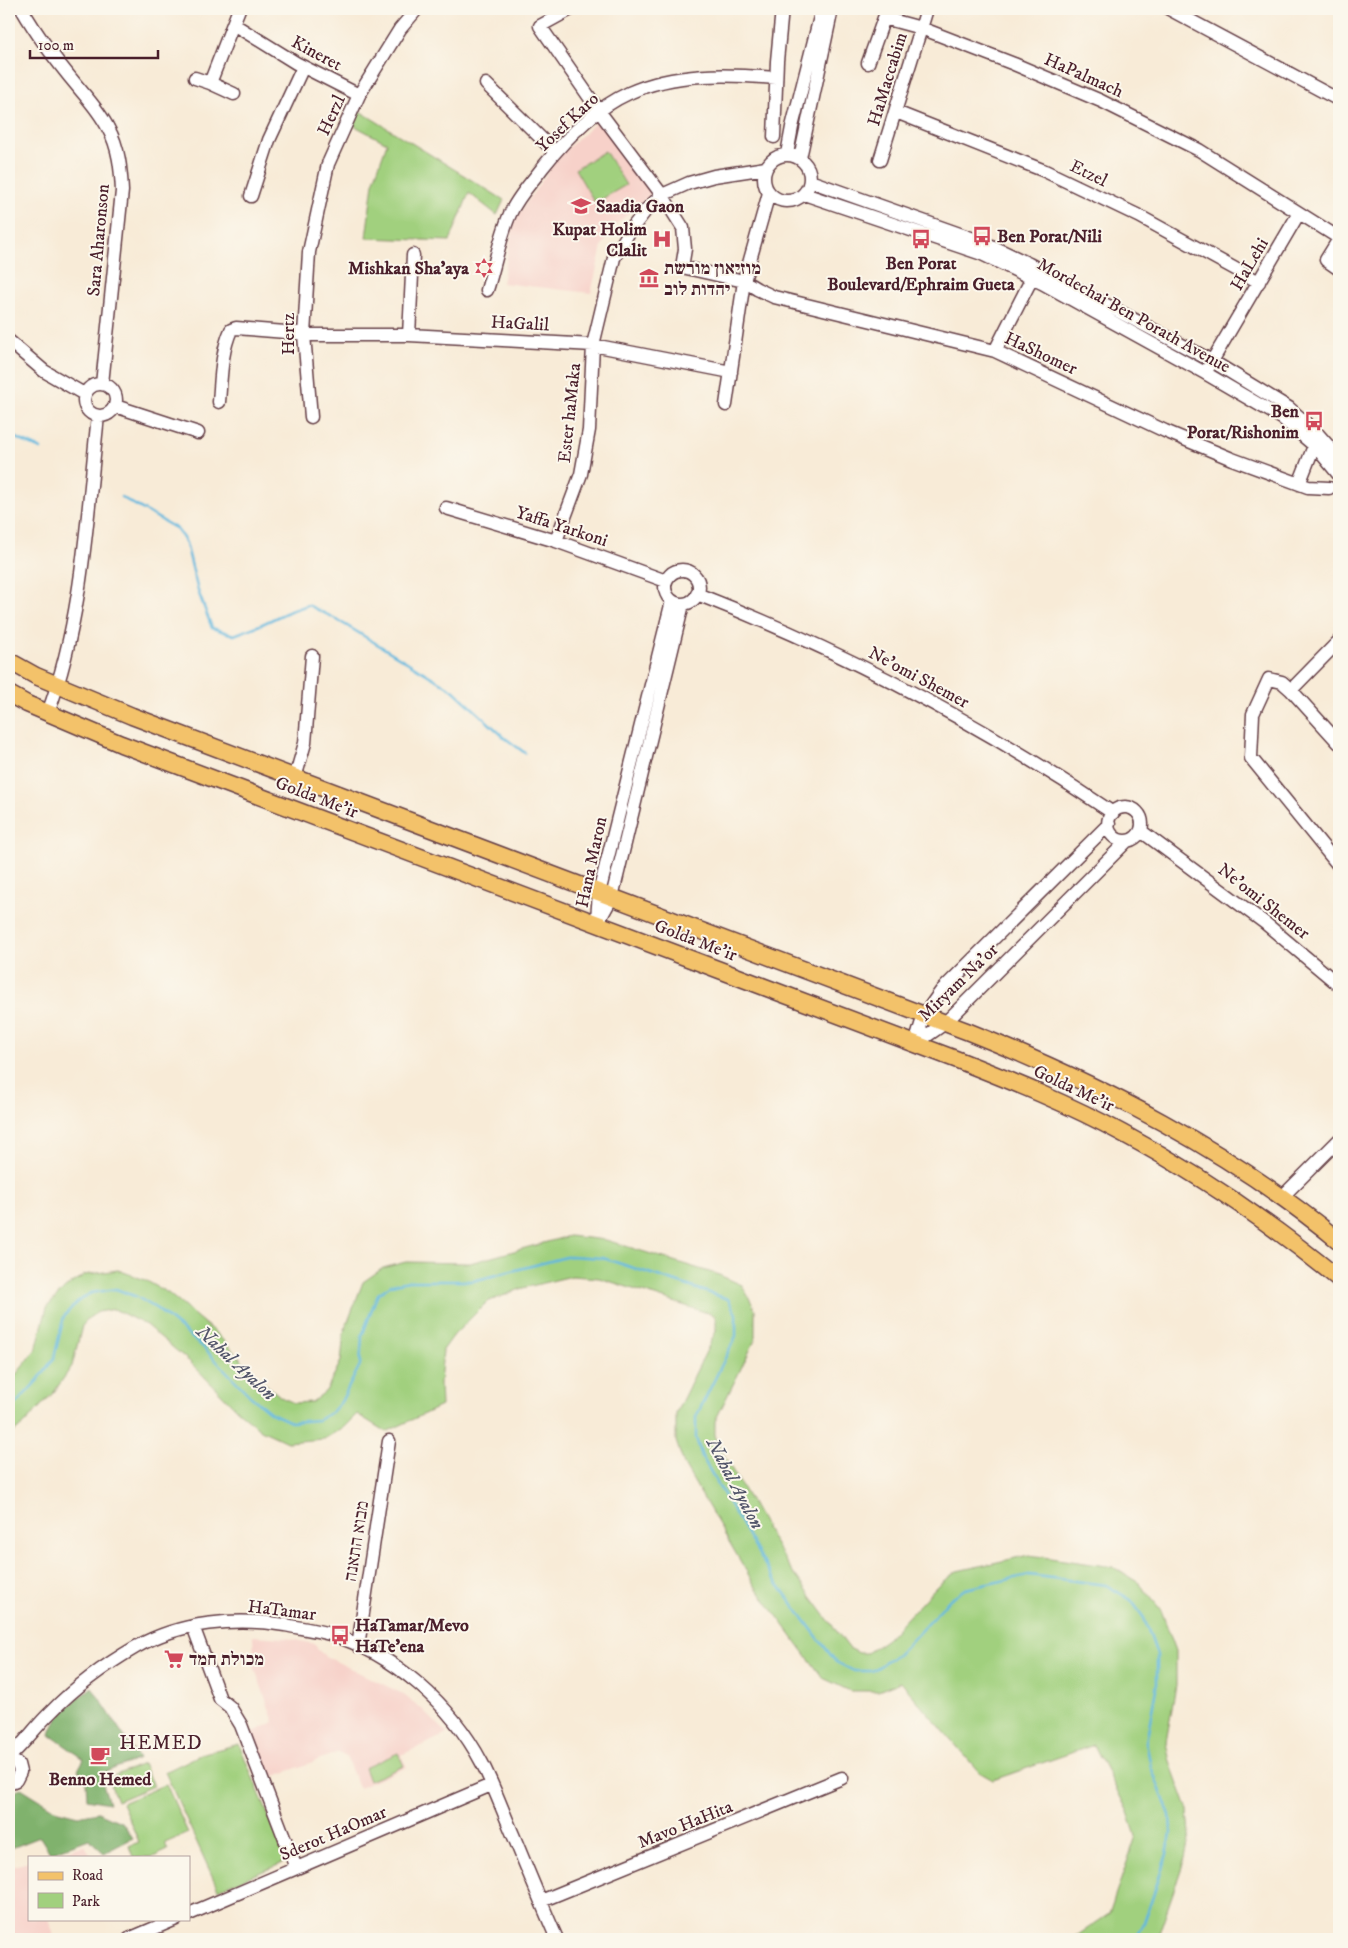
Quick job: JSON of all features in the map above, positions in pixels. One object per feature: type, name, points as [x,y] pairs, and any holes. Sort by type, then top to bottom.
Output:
[{"type":"main road","name":"Golda Me'ir","points":[[9,661],[36,676],[132,716],[924,1015],[1039,1061],[1111,1094],[1185,1134],[1282,1197],[1339,1241]]},
{"type":"main road","name":"Golda Me'ir","points":[[9,694],[121,744],[915,1044],[1042,1094],[1122,1132],[1204,1181],[1246,1209],[1339,1280]]},
{"type":"street","name":"Sara Aharonson","points":[[22,9],[53,55],[96,107],[109,128],[117,150],[122,191],[102,384]]},
{"type":"street","points":[[210,83],[239,9]]},
{"type":"street","name":"Herzl","points":[[309,252],[328,164],[360,95],[400,29],[417,9]]},
{"type":"street","points":[[571,9],[540,26],[599,111],[662,195],[683,228],[685,249],[682,267],[744,281]]},
{"type":"street","points":[[774,137],[776,78],[782,9]]},
{"type":"street","points":[[793,156],[792,127],[822,9]]},
{"type":"street","points":[[793,156],[832,9]]},
{"type":"street","name":"HaMaccabim","points":[[880,160],[927,9]]},
{"type":"street","points":[[1169,9],[1339,100]]},
{"type":"street","name":"HaPalmach","points":[[868,63],[884,18],[921,28],[1014,64],[1109,105],[1200,150],[1299,212]]},
{"type":"street","name":"Kineret","points":[[233,24],[303,67],[360,95]]},
{"type":"street","points":[[251,196],[268,140],[303,67]]},
{"type":"street","name":"Yosef Karo","points":[[487,290],[510,214],[523,192],[555,152],[599,111],[630,93],[656,84],[695,76],[738,74],[776,78]]},
{"type":"street","points":[[194,78],[234,94]]},
{"type":"street","points":[[486,84],[555,152]]},
{"type":"street","name":"Etzel","points":[[896,112],[1045,171],[1139,216],[1259,282]]},
{"type":"street","points":[[793,156],[808,168],[810,182],[804,194],[799,198],[786,202],[778,200],[769,193],[764,183],[766,168],[774,158],[793,156]]},
{"type":"street","points":[[662,195],[689,183],[714,176],[766,168]]},
{"type":"street","name":"Mordechai Ben Porath Avenue","points":[[810,182],[985,243],[1212,361],[1289,408],[1316,432],[1339,458]]},
{"type":"street","points":[[726,405],[744,281],[769,193]]},
{"type":"street","name":"Mordechai Ben Porath Avenue","points":[[804,194],[982,254],[1032,278],[1205,373],[1282,418],[1314,446],[1339,475]]},
{"type":"street","name":"Ester haMaka","points":[[556,542],[581,474],[589,430],[594,345],[614,258],[629,232],[646,210],[662,195]]},
{"type":"street","points":[[1299,212],[1339,238],[1326,260],[1339,269]]},
{"type":"street","name":"HaLehi","points":[[1205,373],[1299,212]]},
{"type":"street","name":"Hertz","points":[[309,252],[304,335],[312,417]]},
{"type":"street","points":[[409,335],[413,255]]},
{"type":"street","points":[[995,351],[1032,278]]},
{"type":"street","name":"HaShomer","points":[[744,281],[757,290],[774,297],[995,351],[1165,431],[1232,459],[1308,487],[1329,488]]},
{"type":"street","name":"HaGalil","points":[[219,402],[223,363],[231,330],[236,328],[304,335],[409,335],[594,345],[732,372]]},
{"type":"street","points":[[9,341],[44,371],[84,394]]},
{"type":"street","points":[[94,384],[102,384],[112,388],[115,394],[115,406],[106,415],[98,416],[88,412],[84,406],[84,394],[94,384]]},
{"type":"street","points":[[115,406],[198,433]]},
{"type":"street","points":[[48,713],[58,685],[76,608],[98,416]]},
{"type":"street","points":[[1299,484],[1314,446]]},
{"type":"street","name":"Yaffa Yarkoni","points":[[446,508],[556,542],[666,581]]},
{"type":"street","points":[[682,570],[688,572],[697,581],[697,594],[694,599],[678,602],[666,594],[666,581],[675,572],[682,570]]},
{"type":"street","name":"Ne'omi Shemer","points":[[697,594],[794,634],[855,663],[937,706],[1059,777],[1111,819]]},
{"type":"street","name":"Hana Maron","points":[[597,924],[678,602]]},
{"type":"street","points":[[1291,690],[1339,642]]},
{"type":"street","points":[[295,778],[305,744],[312,656]]},
{"type":"street","points":[[1339,743],[1291,690],[1282,682],[1269,679],[1253,714],[1251,758],[1339,866]]},
{"type":"street","points":[[1119,809],[1132,809],[1141,818],[1141,831],[1137,836],[1127,841],[1119,840],[1114,836],[1111,819],[1119,809]]},
{"type":"street","name":"Miryam Na'or","points":[[915,1044],[924,1015],[942,990],[1111,819]]},
{"type":"street","name":"Ne'omi Shemer","points":[[1141,831],[1265,923],[1339,985]]},
{"type":"street","name":"Miryam Na'or","points":[[915,1044],[944,1023],[1127,841]]},
{"type":"street","points":[[1282,1197],[1339,1140]]},
{"type":"street","name":"מבוא התאנה","points":[[358,1646],[389,1441]]},
{"type":"street","name":"HaTamar","points":[[9,1758],[44,1718],[67,1696],[110,1663],[137,1646],[158,1636],[193,1626],[231,1622],[275,1624],[329,1634],[358,1646],[395,1666],[436,1701],[468,1741],[482,1763],[557,1939]]},
{"type":"street","points":[[193,1626],[220,1699],[230,1707],[241,1725],[296,1868]]},
{"type":"street","name":"HaTamar","points":[[20,1770],[25,1741]]},
{"type":"street","points":[[9,1758],[18,1764],[20,1770],[16,1780],[9,1783]]},
{"type":"street","name":"Mavo HaHita","points":[[541,1901],[842,1778]]},
{"type":"street","name":"Sderot HaOmar","points":[[190,1914],[491,1785]]},
{"type":"street","points":[[130,1939],[174,1920]]},
{"type":"shaded area","name":"Saadia Gaon","points":[[605,114],[654,191],[615,225],[602,246],[591,293],[502,283],[514,221],[558,157]]},
{"type":"shaded area","points":[[253,1636],[286,1638],[315,1644],[318,1650],[325,1656],[401,1693],[421,1708],[447,1734],[401,1755],[407,1767],[359,1788],[346,1757],[339,1752],[270,1778],[252,1733],[274,1722],[254,1666]]},
{"type":"shaded area","points":[[85,1845],[90,1856],[52,1856]]},
{"type":"shaded area","points":[[28,1862],[28,1920],[48,1920],[56,1939],[9,1939],[9,1867]]},
{"type":"green space","points":[[358,110],[504,200],[497,215],[469,193],[450,241],[366,238],[373,183],[387,143],[351,124]]},
{"type":"green space","points":[[605,151],[626,185],[595,203],[575,169]]},
{"type":"green space","points":[[569,1236],[606,1240],[719,1275],[742,1285],[755,1309],[755,1340],[715,1421],[715,1435],[720,1449],[787,1564],[849,1648],[859,1653],[867,1653],[887,1639],[938,1585],[957,1571],[1029,1555],[1113,1567],[1139,1583],[1161,1610],[1176,1651],[1176,1686],[1166,1742],[1170,1762],[1188,1811],[1190,1834],[1185,1858],[1157,1939],[1072,1939],[1109,1914],[1136,1836],[1128,1812],[1094,1745],[993,1780],[979,1772],[901,1682],[878,1691],[850,1691],[823,1678],[755,1586],[684,1465],[676,1441],[676,1413],[716,1331],[714,1315],[599,1278],[572,1276],[523,1288],[487,1302],[454,1335],[443,1350],[440,1383],[441,1406],[386,1432],[357,1414],[344,1427],[324,1439],[287,1442],[261,1430],[237,1410],[190,1362],[146,1325],[114,1309],[98,1312],[90,1317],[82,1326],[72,1366],[54,1392],[23,1425],[9,1436],[9,1383],[36,1350],[47,1307],[65,1288],[84,1275],[118,1270],[145,1280],[168,1293],[217,1334],[263,1382],[281,1397],[294,1403],[312,1402],[326,1391],[341,1361],[344,1332],[363,1282],[383,1268],[406,1262],[470,1263]]},
{"type":"green space","points":[[92,1687],[139,1759],[100,1774],[109,1803],[87,1799],[86,1782],[78,1770],[84,1759],[50,1735],[61,1714]]},
{"type":"green space","points":[[239,1744],[284,1853],[284,1859],[281,1864],[218,1889],[165,1772],[204,1753]]},
{"type":"green space","points":[[398,1753],[404,1766],[369,1781],[364,1768]]},
{"type":"green space","points":[[143,1764],[153,1786],[117,1801],[108,1778]]},
{"type":"green space","points":[[166,1784],[188,1833],[165,1843],[168,1850],[155,1856],[133,1856],[129,1846],[139,1842],[122,1803]]},
{"type":"green space","points":[[21,1788],[58,1811],[78,1816],[98,1812],[123,1823],[133,1838],[104,1853],[89,1839],[50,1853],[40,1837],[9,1849],[9,1800],[11,1795]]},
{"type":"waterway","points":[[9,435],[41,449]]},
{"type":"waterway","points":[[121,497],[177,529],[186,543],[198,591],[212,628],[234,635],[308,605],[334,618],[453,690],[505,738],[525,753]]},
{"type":"waterway","name":"Nahal Ayalon","points":[[9,1411],[38,1380],[54,1358],[64,1316],[77,1302],[91,1293],[116,1289],[137,1297],[157,1309],[203,1347],[250,1396],[271,1413],[291,1422],[318,1420],[332,1412],[341,1402],[360,1365],[362,1336],[378,1294],[391,1285],[408,1281],[473,1281],[570,1256],[603,1258],[728,1299],[736,1314],[736,1336],[696,1417],[696,1438],[702,1457],[771,1575],[836,1662],[854,1671],[872,1671],[900,1653],[950,1599],[965,1589],[1029,1575],[1106,1585],[1131,1600],[1144,1618],[1157,1655],[1157,1684],[1146,1742],[1151,1767],[1170,1815],[1171,1833],[1167,1854],[1144,1923],[1136,1939]]},
{"type":"place","name":"Saadia Gaon","points":[[581,206]]},
{"type":"place","name":"Ben Porat/Nili","points":[[982,236]]},
{"type":"place","name":"Kupat Holim Clalit","points":[[662,239]]},
{"type":"place","name":"Ben Porat Boulevard/Ephraim Gueta","points":[[921,239]]},
{"type":"place","name":"Mishkan Sha'aya","points":[[484,268]]},
{"type":"place","name":"מוזיאון מורשת יהדות לוב","points":[[649,278]]},
{"type":"place","name":"Ben Porat/Rishonim","points":[[1314,421]]},
{"type":"place","name":"HaTamar/Mevo HaTe'ena","points":[[340,1635]]},
{"type":"place","name":"מכולת חמד","points":[[174,1659]]},
{"type":"place","name":"Benno Hemed","points":[[100,1755]]},
{"type":"district","name":"HEMED","points":[[161,1742]]}]
